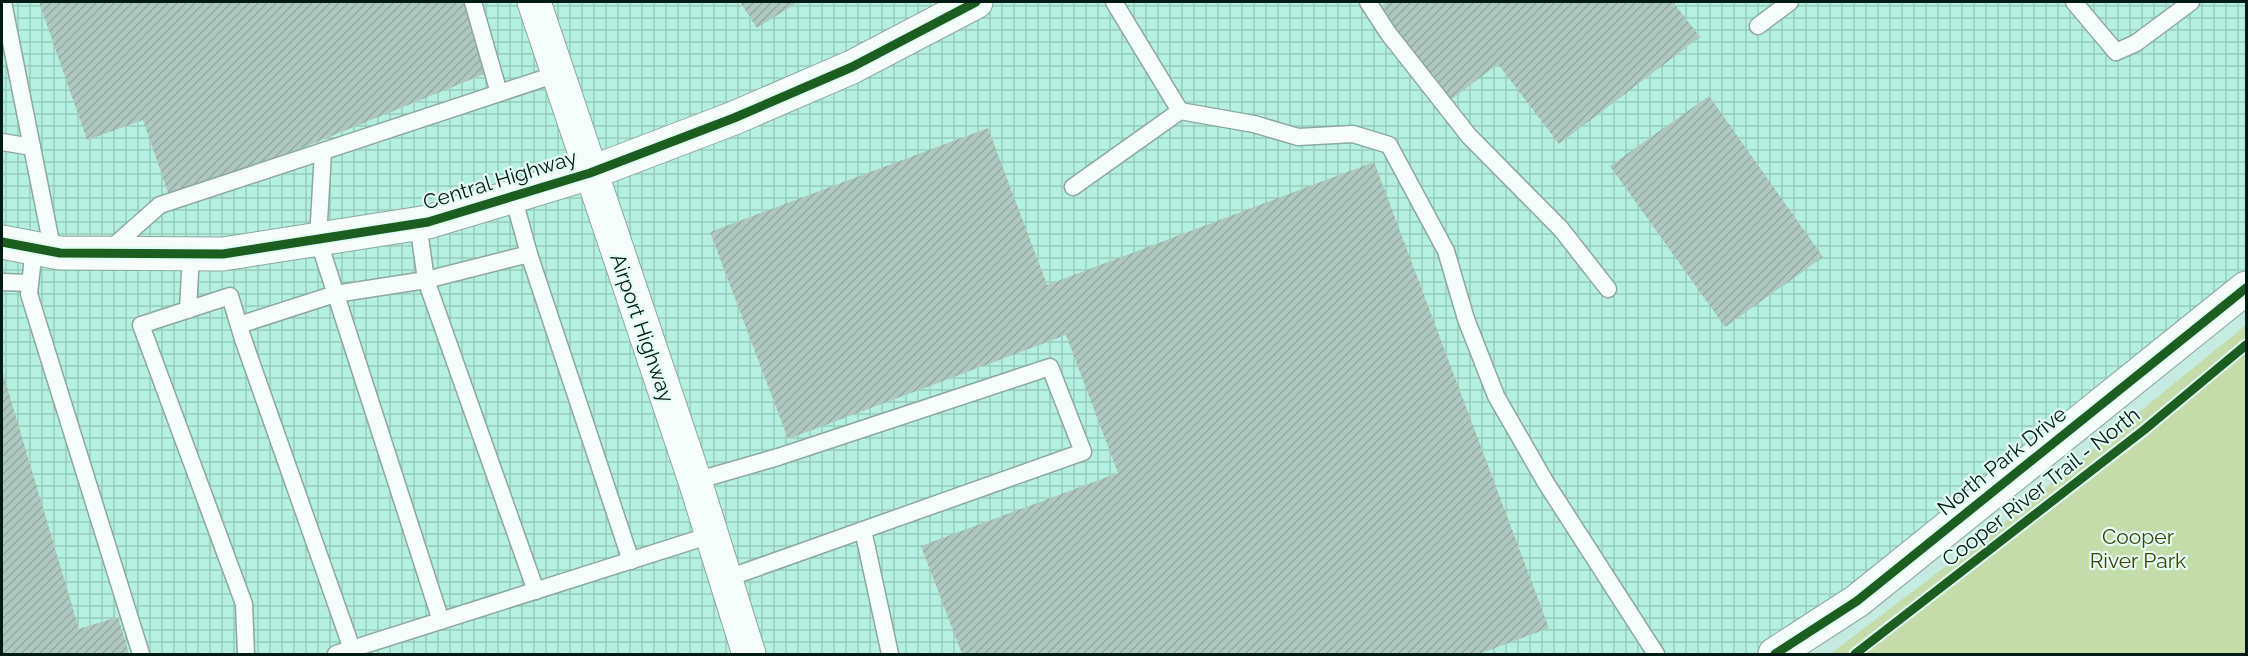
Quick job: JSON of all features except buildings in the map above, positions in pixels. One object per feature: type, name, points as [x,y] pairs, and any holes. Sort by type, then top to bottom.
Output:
[{"type":"street","name":"Airport Highway","points":[[534,2],[694,481],[749,654]]},
{"type":"street","name":"Central Highway","points":[[2,242],[43,250],[223,254],[418,223],[590,173],[734,118],[852,67],[976,2]]},
{"type":"street","name":"North Park Drive","points":[[1775,654],[1857,601],[2247,288]]},
{"type":"lane","points":[[3,2],[32,147],[43,250],[30,283],[29,294],[141,654]]},
{"type":"lane","points":[[473,2],[500,93]]},
{"type":"lane","points":[[1114,2],[1180,111]]},
{"type":"lane","points":[[1368,2],[1388,33],[1469,136],[1560,229],[1608,289]]},
{"type":"lane","points":[[1758,26],[1790,2]]},
{"type":"lane","points":[[2074,2],[2116,52],[2136,43],[2191,2]]},
{"type":"lane","points":[[106,253],[160,205],[557,74]]},
{"type":"lane","points":[[1073,187],[1180,111],[1254,124],[1299,137],[1353,134],[1389,145],[1446,251],[1466,319],[1496,396],[1546,483],[1656,654]]},
{"type":"lane","points":[[2,142],[32,147]]},
{"type":"lane","points":[[323,152],[318,239],[441,621]]},
{"type":"lane","points":[[513,196],[529,255],[631,561]]},
{"type":"lane","points":[[418,223],[426,280],[536,591]]},
{"type":"lane","points":[[188,310],[191,254]]},
{"type":"lane","points":[[239,325],[335,294],[426,280],[529,255]]},
{"type":"lane","points":[[2,282],[30,283]]},
{"type":"lane","points":[[246,654],[244,604],[141,325],[230,296],[344,652],[711,535]]},
{"type":"lane","points":[[694,481],[778,457],[1050,367],[1083,452],[725,579]]},
{"type":"lane","points":[[863,530],[890,654]]},
{"type":"shaded area","points":[[2,2],[2246,2],[2246,288],[1775,654],[2,654]]},
{"type":"green space","name":"Cooper River Park","points":[[2246,325],[2246,654],[1830,654],[1998,527]]},
{"type":"cycle path","points":[[2,242],[60,253],[223,254],[428,222],[590,173],[734,118],[852,67],[976,2]]},
{"type":"cycle path","points":[[1775,654],[1857,601],[2246,288]]},
{"type":"cycle path","name":"Cooper River Trail - North","points":[[1855,654],[2144,430],[2246,345]]}]
